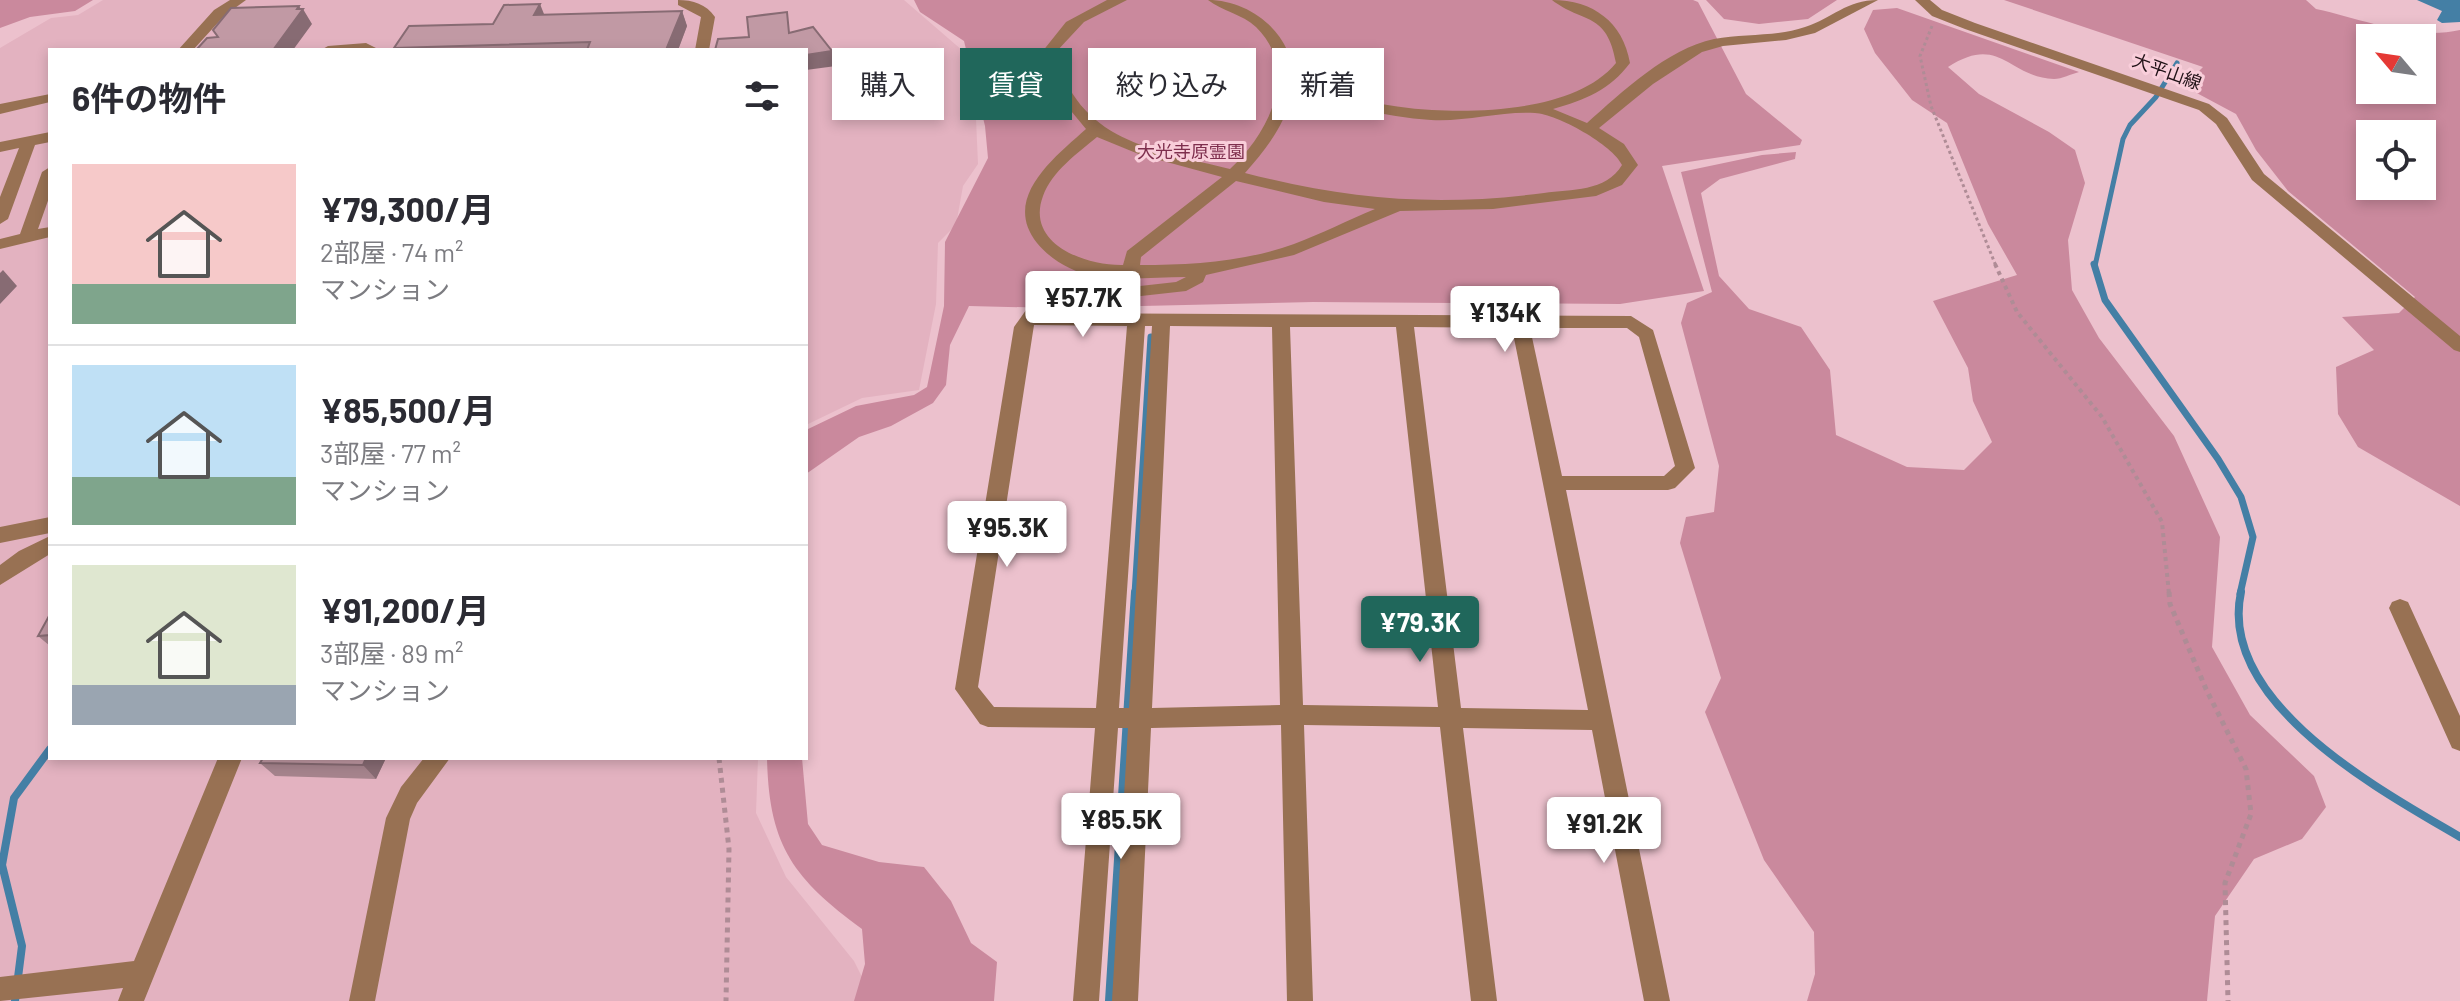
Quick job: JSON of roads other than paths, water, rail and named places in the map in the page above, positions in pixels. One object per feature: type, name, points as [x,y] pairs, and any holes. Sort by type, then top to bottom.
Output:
[{"type":"street","points":[[195,44],[219,13],[239,0]]},
{"type":"street","points":[[1120,0],[1090,11],[1063,30],[1049,52],[1053,76],[1073,107],[1096,129],[1178,161],[1288,190],[1397,206],[1498,204],[1608,187],[1626,175],[1630,165],[1626,154],[1611,140],[1539,108]]},
{"type":"street","points":[[1215,0],[1255,17],[1272,34],[1278,48]]},
{"type":"street","points":[[1384,107],[1429,115],[1469,115],[1539,108],[1589,93],[1611,81],[1623,63],[1621,44],[1600,16],[1559,0]]},
{"type":"street","points":[[1589,129],[1613,107],[1693,50],[1712,44],[1809,30],[1850,7],[1871,0]]},
{"type":"street","name":"大平山線","points":[[1919,0],[1937,13],[2204,107],[2222,121],[2258,177],[2460,346]]},
{"type":"street","points":[[683,2],[704,11],[708,17],[702,48]]},
{"type":"street","points":[[0,109],[48,98]]},
{"type":"street","points":[[1130,271],[1133,255],[1235,175],[1275,120]]},
{"type":"street","points":[[1096,129],[1049,174],[1033,200],[1033,224],[1057,255],[1093,270],[1197,271],[1245,262],[1302,247],[1354,221],[1397,206]]},
{"type":"street","points":[[0,147],[48,137]]},
{"type":"street","points":[[0,219],[5,195],[29,141]]},
{"type":"street","points":[[27,238],[48,178]]},
{"type":"street","points":[[0,244],[48,233]]},
{"type":"street","points":[[1197,271],[1197,278],[1180,287],[1047,301],[1037,307],[1023,327],[966,689],[988,717],[1293,715],[1599,720]]},
{"type":"street","points":[[1031,319],[1136,322],[1631,322],[1647,334],[1685,468],[1668,483],[1556,483]]},
{"type":"street","points":[[1281,321],[1300,1001]]},
{"type":"street","points":[[1404,321],[1484,1001]]},
{"type":"street","points":[[1086,1001],[1136,322]]},
{"type":"street","points":[[1125,1001],[1161,322]]},
{"type":"street","points":[[1520,322],[1556,483],[1599,720],[1657,1001]]},
{"type":"street","points":[[0,535],[48,525]]},
{"type":"street","points":[[0,577],[48,545]]},
{"type":"street","points":[[2400,608],[2460,741]]},
{"type":"street","points":[[131,1001],[229,760]]},
{"type":"street","points":[[362,1001],[398,818],[409,795],[436,760]]},
{"type":"street","points":[[0,990],[142,973]]},
{"type":"water","points":[[2417,0],[2460,0],[2460,22],[2442,23],[2437,20],[2442,11]]},
{"type":"waterway","points":[[2095,266],[2123,139],[2130,125],[2156,97],[2177,63]]},
{"type":"waterway","points":[[2094,264],[2105,300],[2218,459],[2241,497],[2253,537],[2240,594]]},
{"type":"waterway","points":[[1135,594],[1151,337]]},
{"type":"waterway","points":[[1109,1001],[1135,592]]},
{"type":"waterway","points":[[2241,592],[2240,633],[2254,671],[2279,706],[2312,739],[2350,769],[2460,837]]},
{"type":"waterway","points":[[15,1001],[22,946],[2,865],[14,798],[48,752]]},
{"type":"park label","name":"大光寺原霊園","points":[[1191,152]]}]
